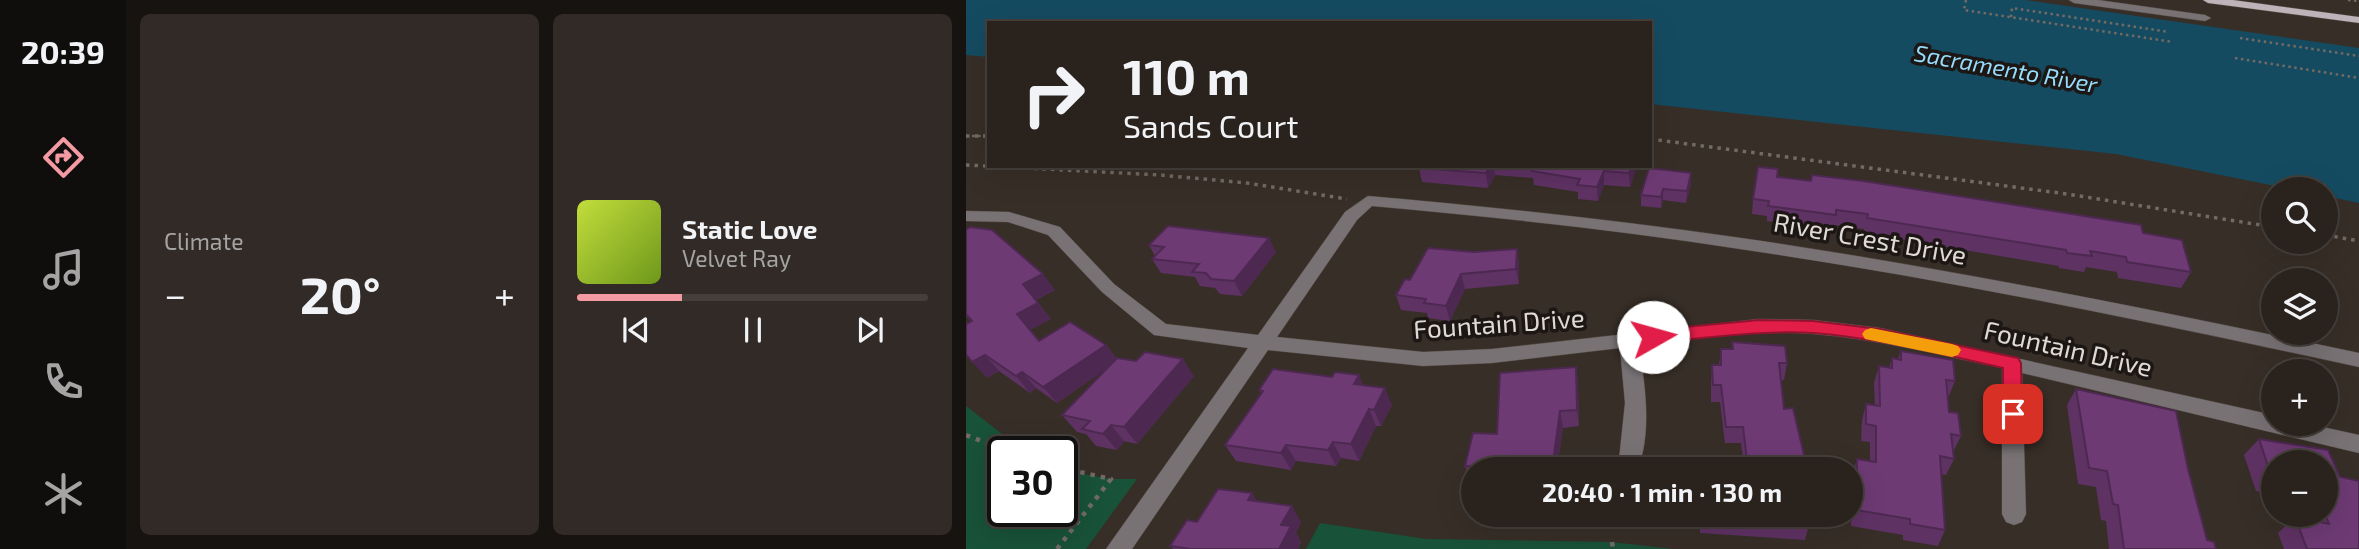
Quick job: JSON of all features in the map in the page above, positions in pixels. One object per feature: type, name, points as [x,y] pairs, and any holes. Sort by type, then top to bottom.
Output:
[{"type":"main road","points":[[2208,0],[2359,20]]},
{"type":"street","points":[[2074,0],[2205,18]]},
{"type":"street","points":[[1118,549],[1351,216],[1368,201]]},
{"type":"street","name":"River Crest Drive","points":[[1368,201],[1587,224],[1842,259],[2359,359]]},
{"type":"street","name":"Fountain Drive","points":[[966,216],[1009,217],[1054,231],[1108,288],[1161,330],[1423,359],[1492,356],[1759,326],[1813,327],[1880,335],[2012,363],[2359,444]]},
{"type":"street","points":[[1628,340],[1637,404],[1636,432],[1630,457]]},
{"type":"street","points":[[2012,363],[2014,514]]},
{"type":"path","points":[[1966,0],[1964,10],[2173,42]]},
{"type":"path","points":[[2348,0],[2359,1]]},
{"type":"path","points":[[2011,17],[2012,8],[2169,32]]},
{"type":"path","points":[[2240,38],[2359,56]]},
{"type":"path","points":[[2235,58],[2359,78]]},
{"type":"path","points":[[966,136],[987,136]]},
{"type":"path","points":[[1652,139],[2067,194],[2261,225]]},
{"type":"path","points":[[966,165],[987,166]]},
{"type":"path","points":[[1066,168],[1247,183],[1368,201]]},
{"type":"path","points":[[2338,237],[2359,241]]},
{"type":"path","points":[[966,435],[987,443]]},
{"type":"path","points":[[1078,472],[1111,479],[1078,522]]},
{"type":"path","points":[[1057,549],[1074,527]]},
{"type":"path","points":[[1612,542],[1613,549]]},
{"type":"green space","points":[[966,406],[1005,436],[987,436],[987,527],[1078,527],[1078,473],[1111,479],[1137,479],[1086,549],[966,549]]},
{"type":"green space","points":[[1320,523],[1426,539],[1612,542],[1673,549],[1306,549]]},
{"type":"water","name":"Sacramento River","points":[[966,0],[2025,0],[2359,48],[2359,203],[2338,199],[2338,177],[2261,177],[2261,183],[2116,154],[1652,104],[1652,21],[987,21],[987,57],[966,55]]},
{"type":"building","points":[[1758,167],[1778,169],[1777,177],[1811,181],[1812,175],[1863,181],[2141,225],[2143,233],[2182,240],[2191,272],[2127,262],[2126,257],[2090,251],[2092,256],[1867,218],[1868,214],[1836,210],[1836,215],[1768,206],[1769,201],[1753,199]]},
{"type":"building","points":[[1419,168],[1489,168],[1486,173]]},
{"type":"building","points":[[1533,168],[1631,168],[1629,173],[1604,171],[1597,187],[1577,185],[1580,179],[1532,171]]},
{"type":"building","points":[[1649,168],[1691,173],[1687,191],[1663,189],[1661,197],[1641,195]]},
{"type":"building","points":[[1168,226],[1269,238],[1234,281],[1211,279],[1206,273],[1192,272],[1199,264],[1152,259],[1164,247],[1149,245]]},
{"type":"building","points":[[970,227],[992,230],[1043,274],[1023,284],[1038,303],[1017,314],[1039,341],[1070,322],[1106,345],[1043,387],[1022,372],[1016,376],[985,355],[972,362],[966,354],[966,324],[972,321],[966,314],[966,230]]},
{"type":"building","points":[[1428,248],[1474,252],[1517,249],[1516,269],[1461,274],[1446,306],[1424,303],[1426,299],[1396,295],[1405,279],[1410,280]]},
{"type":"building","points":[[1732,342],[1785,346],[1787,363],[1779,363],[1784,409],[1793,408],[1804,457],[1747,457],[1743,427],[1726,427],[1721,385],[1713,385],[1712,365],[1721,365],[1721,349],[1733,349]]},
{"type":"building","points":[[1901,351],[1953,360],[1955,381],[1946,380],[1949,412],[1958,413],[1961,436],[1951,434],[1954,459],[1940,456],[1945,530],[1910,524],[1910,519],[1863,511],[1863,460],[1876,462],[1876,426],[1866,424],[1866,404],[1880,406],[1879,366],[1892,368],[1892,358],[1901,360]]},
{"type":"building","points":[[1145,352],[1183,359],[1124,427],[1111,425],[1103,434],[1082,429],[1090,421],[1062,415],[1117,358],[1136,361]]},
{"type":"building","points":[[1576,367],[1577,410],[1560,411],[1554,457],[1467,457],[1473,433],[1497,434],[1500,373]]},
{"type":"building","points":[[1273,369],[1332,377],[1335,372],[1359,375],[1354,384],[1385,388],[1374,410],[1369,409],[1351,444],[1333,442],[1328,450],[1286,445],[1281,453],[1225,445],[1263,391],[1259,390]]},
{"type":"building","points":[[2076,389],[2176,411],[2207,540],[2214,542],[2216,549],[2124,549],[2118,505],[2113,504],[2107,471],[2089,468]]},
{"type":"building","points":[[2259,439],[2328,450],[2263,450]]},
{"type":"building","points":[[2338,472],[2340,477],[2359,481],[2359,549],[2307,549],[2299,527],[2338,527]]},
{"type":"building","points":[[1218,489],[1252,493],[1248,500],[1292,506],[1281,525],[1291,526],[1279,549],[1191,549],[1170,546],[1187,520],[1197,522]]},
{"type":"slow traffic","points":[[1871,334],[1952,350]]},
{"type":"route","points":[[1653,337],[1759,326],[1813,327],[1880,335],[2012,363],[2013,414]]}]
